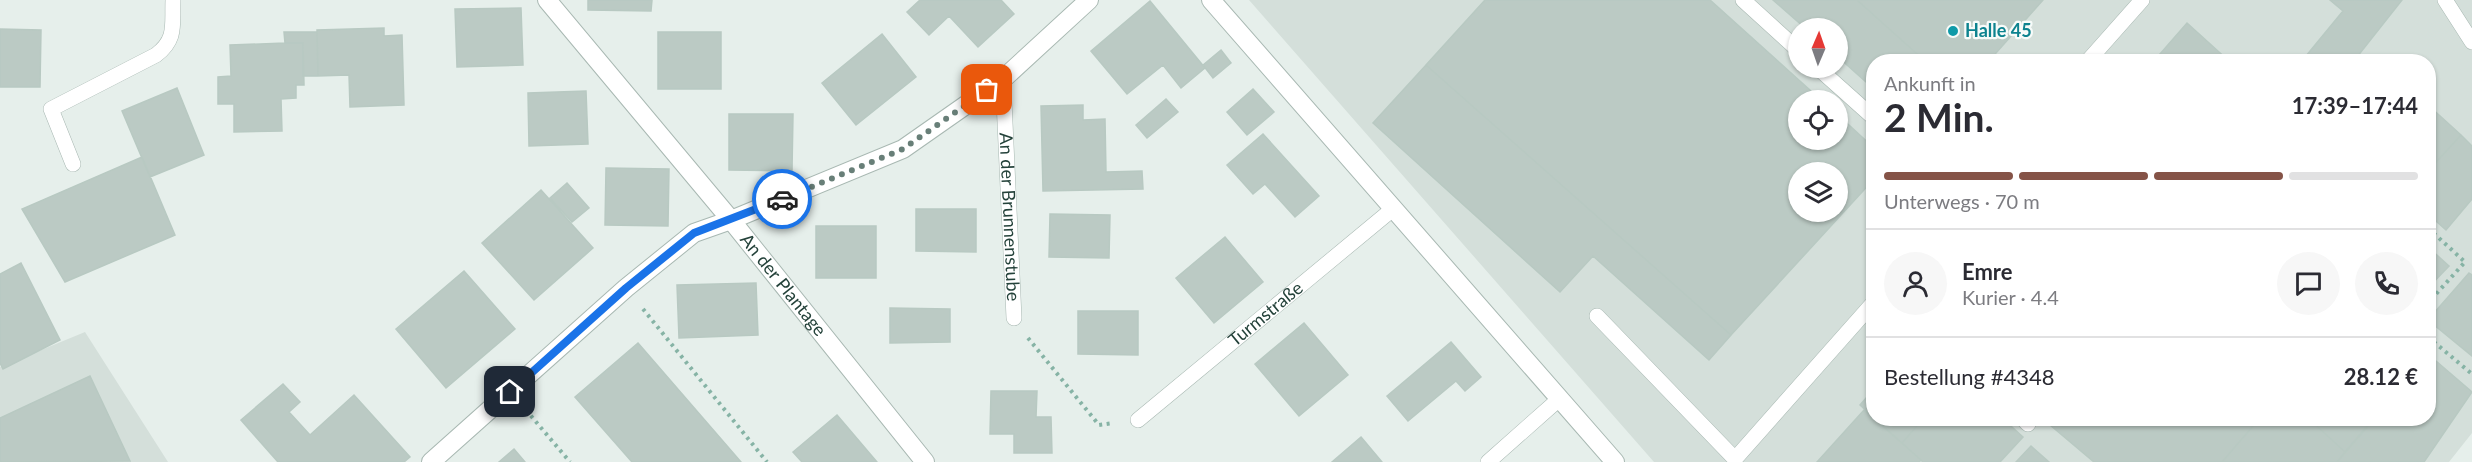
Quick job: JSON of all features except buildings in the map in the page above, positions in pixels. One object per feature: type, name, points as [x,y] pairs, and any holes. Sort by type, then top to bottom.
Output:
[{"type":"street","name":"An der Plantage","points":[[547,0],[731,220],[925,462]]},
{"type":"street","points":[[431,462],[626,288],[694,233],[903,149],[1003,79],[1089,0]]},
{"type":"street","points":[[1211,0],[1394,208],[1558,400],[1615,462]]},
{"type":"lane","points":[[73,164],[51,109],[156,55],[167,46],[172,38],[173,0]]},
{"type":"lane","points":[[1743,0],[1788,41]]},
{"type":"lane","points":[[2095,54],[2142,0]]},
{"type":"lane","points":[[2445,0],[2472,42]]},
{"type":"lane","points":[[1829,78],[1866,111]]},
{"type":"lane","name":"An der Brunnenstube","points":[[1003,79],[1014,318]]},
{"type":"lane","name":"Turmstraße","points":[[1138,420],[1394,208]]},
{"type":"lane","points":[[1597,316],[1734,459],[1866,311]]},
{"type":"lane","points":[[1488,462],[1558,400]]},
{"type":"path","points":[[2436,235],[2465,262],[2436,294]]},
{"type":"path","points":[[626,288],[767,462]]},
{"type":"path","points":[[1014,318],[1041,356],[1099,425],[1138,420]]},
{"type":"path","points":[[2436,344],[2472,374]]},
{"type":"path","points":[[510,392],[570,462]]},
{"type":"shaded area","points":[[1249,0],[2472,0],[2472,433],[2449,462],[1654,462]]},
{"type":"shaded area","points":[[85,332],[168,462],[0,462],[0,367]]},
{"type":"way so far","points":[[782,199],[903,149],[987,90]]},
{"type":"place","name":"Halle 45","points":[[1953,31]]},
{"type":"route","points":[[510,392],[626,288],[694,233],[782,199]]}]
